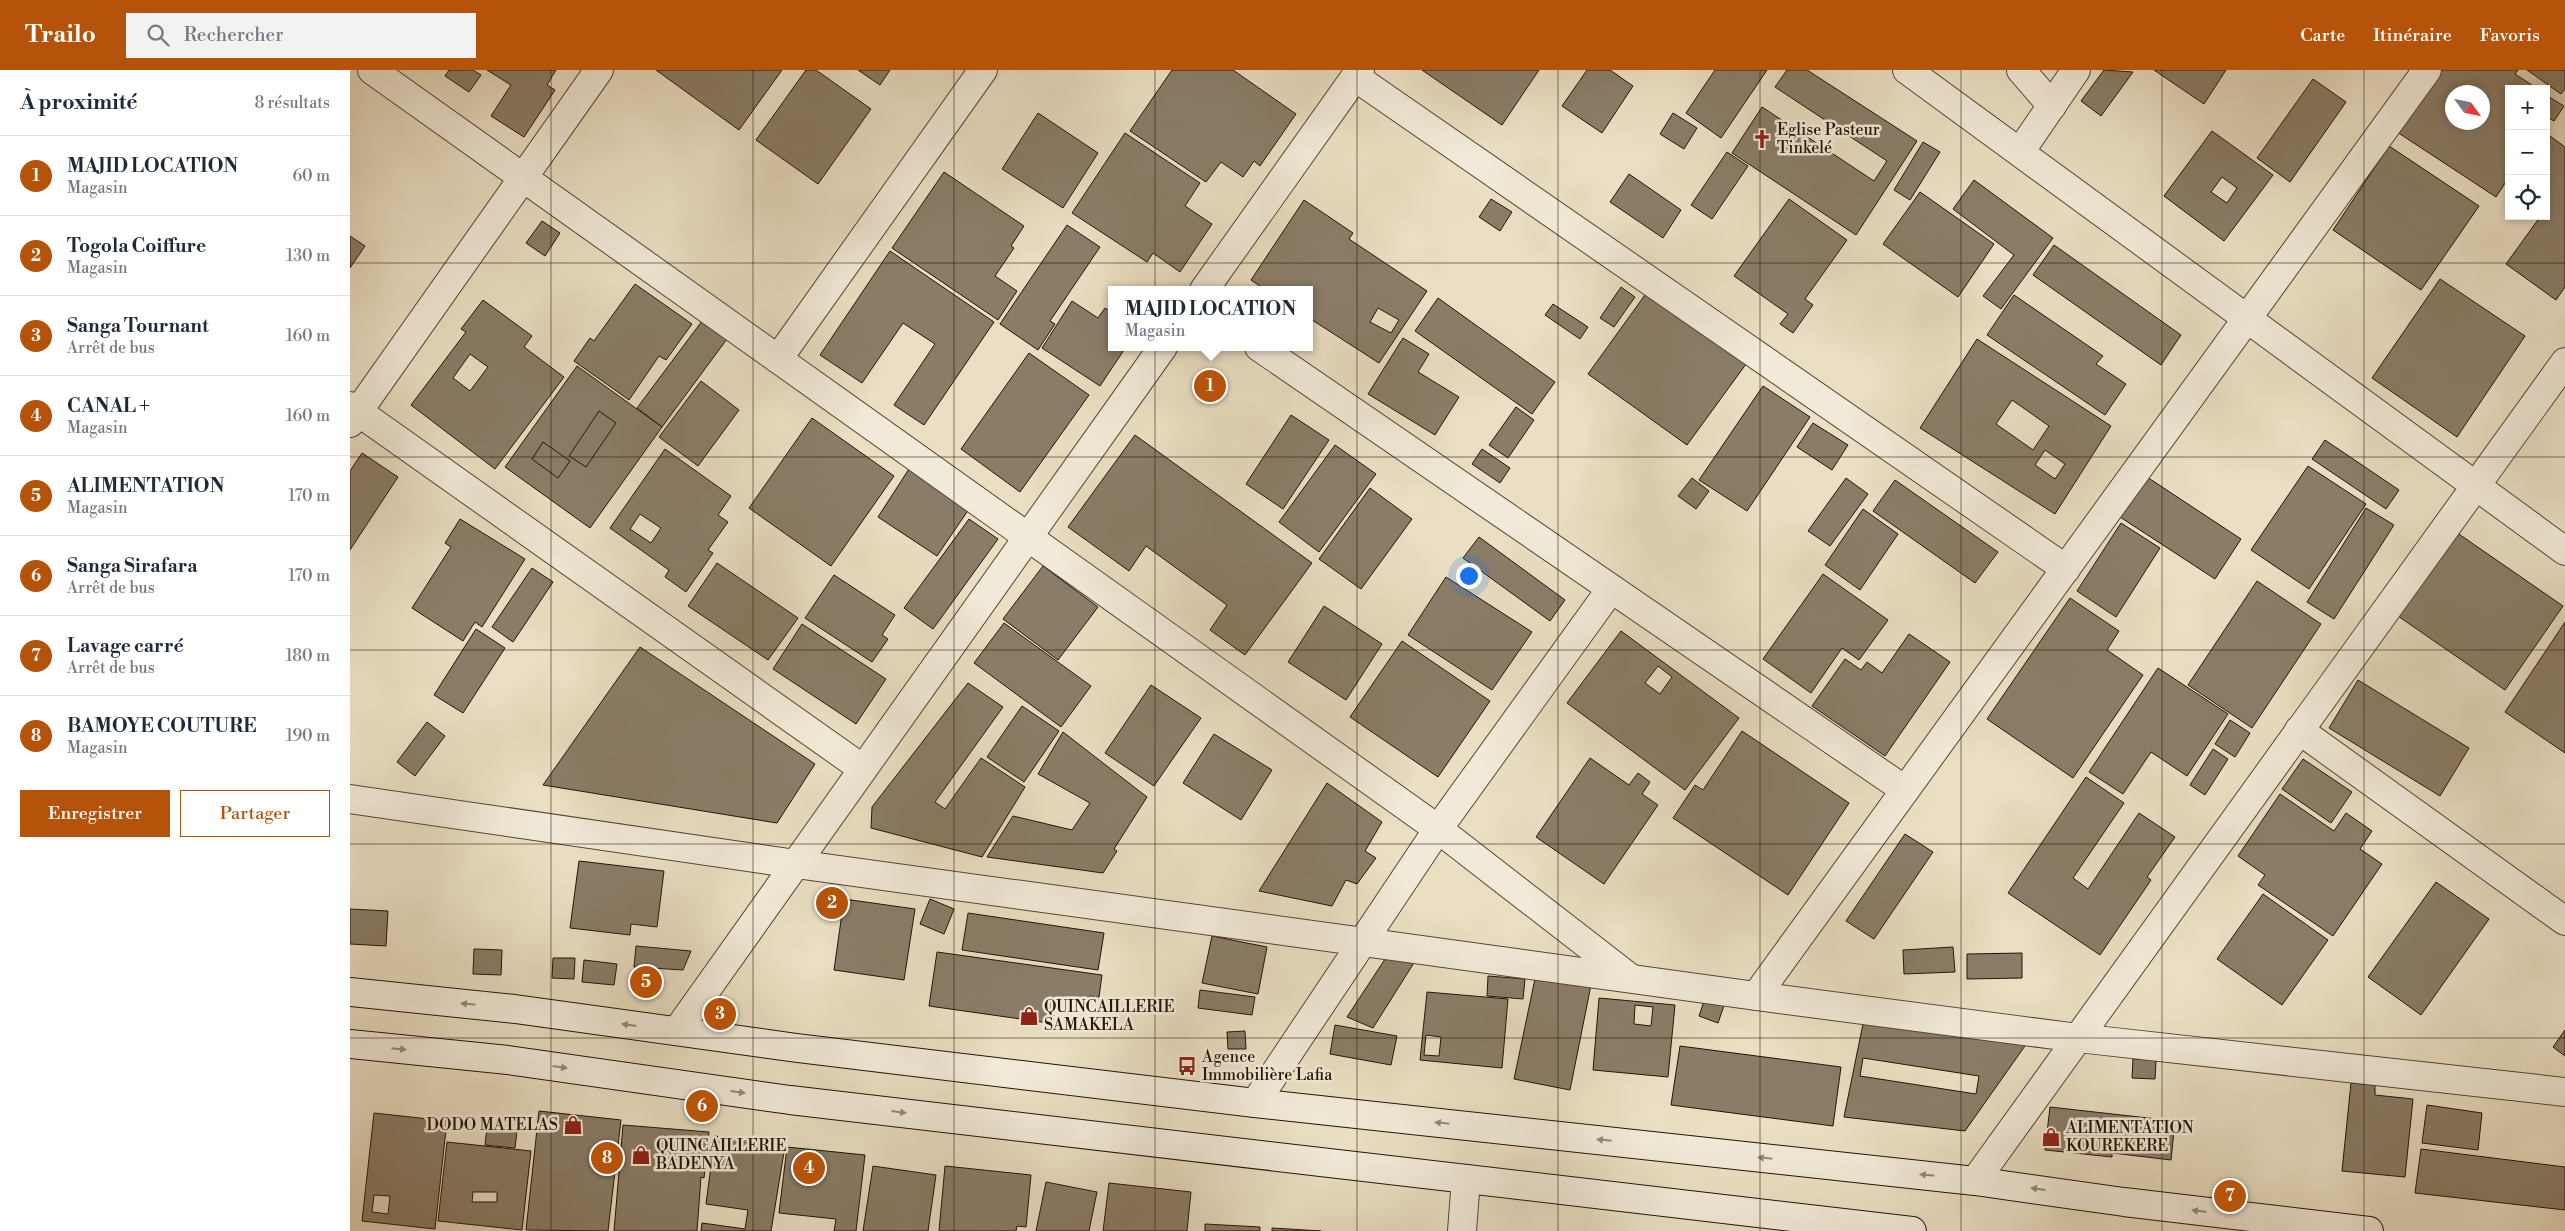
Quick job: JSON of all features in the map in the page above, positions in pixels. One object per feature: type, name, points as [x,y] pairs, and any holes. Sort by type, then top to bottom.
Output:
[{"type":"street","points":[[372,70],[1438,829],[1630,978]]},
{"type":"street","points":[[600,70],[353,414],[863,769]]},
{"type":"street","points":[[778,359],[983,70]]},
{"type":"street","points":[[1907,70],[2565,551]]},
{"type":"street","points":[[2021,70],[2052,106]]},
{"type":"street","points":[[2020,152],[2076,70]]},
{"type":"street","points":[[1756,996],[2427,70]]},
{"type":"street","points":[[1207,286],[1357,74],[2066,568]]},
{"type":"street","points":[[677,1031],[1160,351]]},
{"type":"street","points":[[1265,351],[1905,790]]},
{"type":"street","points":[[1975,1180],[2565,362]]},
{"type":"street","points":[[1255,1102],[1438,829],[1611,588]]},
{"type":"street","points":[[2300,730],[2565,921]]},
{"type":"street","points":[[350,798],[796,864],[1756,996],[2078,1038],[2565,1092]]},
{"type":"street","points":[[350,992],[515,1009],[797,1048],[1255,1102],[1975,1180],[2124,1202],[2369,1231]]},
{"type":"street","points":[[350,1044],[508,1060],[790,1100],[1912,1231]]},
{"type":"street","points":[[1462,1231],[1466,1179]]},
{"type":"building","points":[[449,70],[473,70],[481,75],[469,92],[445,76]]},
{"type":"building","points":[[487,70],[556,70],[547,85],[555,90],[524,137],[491,116],[511,85]]},
{"type":"building","points":[[656,70],[782,70],[739,130]]},
{"type":"building","points":[[806,70],[816,70],[871,109],[818,184],[756,140]]},
{"type":"building","points":[[858,70],[890,70],[880,85]]},
{"type":"building","points":[[1172,70],[1233,70],[1296,114],[1260,166],[1254,161],[1243,177],[1221,162],[1206,182],[1130,131]]},
{"type":"building","points":[[1422,70],[1539,70],[1502,125]]},
{"type":"building","points":[[1587,70],[1610,70],[1633,86],[1602,133],[1562,106]]},
{"type":"building","points":[[1715,70],[1767,70],[1721,138],[1686,113]]},
{"type":"building","points":[[1787,70],[1807,70],[1917,141],[1856,235],[1732,153],[1762,107],[1874,181],[1887,161],[1775,87]]},
{"type":"building","points":[[2104,70],[2133,72],[2101,116],[2081,101]]},
{"type":"building","points":[[2154,70],[2226,70],[2204,104]]},
{"type":"building","points":[[2434,70],[2518,70],[2515,74],[2532,85],[2505,85],[2505,183],[2496,197],[2394,130]]},
{"type":"building","points":[[2527,70],[2565,70],[2565,89],[2561,94]]},
{"type":"building","points":[[2313,79],[2346,102],[2290,182],[2257,158]]},
{"type":"building","points":[[2550,97],[2564,106],[2554,121],[2550,118]]},
{"type":"building","points":[[1038,113],[1098,153],[1063,208],[1002,169]]},
{"type":"building","points":[[1673,113],[1697,128],[1684,149],[1660,134]]},
{"type":"building","points":[[2212,131],[2273,175],[2224,241],[2164,196]],"holes":[[[2222,177],[2237,188],[2227,203],[2211,192]]]},
{"type":"building","points":[[1125,133],[1200,183],[1185,206],[1212,224],[1180,272],[1153,253],[1147,262],[1072,213]]},
{"type":"building","points":[[2550,136],[2565,147],[2565,287],[2556,300],[2506,264],[2538,220],[2550,220]]},
{"type":"building","points":[[1923,142],[1940,152],[1910,200],[1894,190]]},
{"type":"building","points":[[2389,146],[2479,206],[2421,290],[2333,230]]},
{"type":"building","points":[[1727,152],[1748,166],[1712,219],[1691,205]]},
{"type":"building","points":[[944,172],[1024,226],[1011,246],[1014,248],[995,276],[1017,291],[998,320],[892,248]]},
{"type":"building","points":[[1629,174],[1681,210],[1663,238],[1610,202]]},
{"type":"building","points":[[1974,180],[2053,238],[2001,309],[1983,296],[2014,255],[1953,209]]},
{"type":"building","points":[[1920,192],[1994,244],[1958,297],[1883,244]]},
{"type":"building","points":[[1491,199],[1512,212],[1500,231],[1479,217]]},
{"type":"building","points":[[1789,199],[1847,240],[1805,299],[1813,305],[1793,333],[1780,324],[1788,314],[1734,276]]},
{"type":"building","points":[[1304,200],[1353,233],[1349,239],[1427,291],[1379,363],[1313,321],[1313,286],[1260,286],[1251,280]],"holes":[[[1378,308],[1399,320],[1391,333],[1370,322]]]},
{"type":"building","points":[[542,221],[560,233],[545,256],[526,243]]},
{"type":"building","points":[[1067,225],[1100,247],[1050,321],[1055,324],[1038,350],[1000,324]]},
{"type":"building","points":[[350,236],[365,246],[350,268]]},
{"type":"building","points":[[2054,245],[2181,335],[2161,365],[2033,275]]},
{"type":"building","points":[[890,251],[994,322],[924,425],[894,405],[935,344],[903,323],[862,383],[820,355]]},
{"type":"building","points":[[2440,279],[2525,336],[2457,437],[2372,378]]},
{"type":"building","points":[[635,284],[692,324],[666,360],[659,356],[629,400],[574,361],[590,338],[594,341]]},
{"type":"building","points":[[1621,287],[1635,297],[1614,327],[1600,318]]},
{"type":"building","points":[[1650,288],[1749,360],[1687,445],[1588,374]]},
{"type":"building","points":[[2014,295],[2103,356],[2096,364],[2126,384],[2105,415],[1987,335]]},
{"type":"building","points":[[1438,298],[1555,382],[1532,414],[1415,331]]},
{"type":"building","points":[[483,300],[532,336],[524,347],[564,377],[495,469],[411,405],[466,332],[461,329]],"holes":[[[470,354],[488,367],[470,391],[453,378]]]},
{"type":"building","points":[[1072,301],[1098,318],[1105,308],[1108,310],[1108,351],[1123,351],[1100,386],[1042,348]]},
{"type":"building","points":[[1553,304],[1588,327],[1580,339],[1545,315]]},
{"type":"building","points":[[702,321],[727,339],[662,427],[637,408]]},
{"type":"building","points":[[1403,338],[1429,354],[1418,372],[1459,397],[1435,435],[1368,394]]},
{"type":"building","points":[[1977,339],[2111,426],[2055,514],[1920,428]],"holes":[[[2012,400],[2049,426],[2033,450],[1996,424]],[[2045,450],[2065,464],[2055,479],[2035,465]]]},
{"type":"building","points":[[1029,353],[1089,395],[1020,492],[961,449]]},
{"type":"building","points":[[577,366],[662,427],[590,528],[505,467]]},
{"type":"building","points":[[701,381],[739,410],[698,466],[659,437]]},
{"type":"building","points":[[1763,386],[1810,417],[1747,511],[1699,480]]},
{"type":"building","points":[[1516,407],[1534,420],[1508,458],[1489,445]]},
{"type":"building","points":[[599,411],[616,423],[586,467],[569,456]]},
{"type":"building","points":[[1291,415],[1329,440],[1283,509],[1246,484]]},
{"type":"building","points":[[812,418],[894,476],[831,566],[749,508]]},
{"type":"building","points":[[1813,423],[1848,445],[1832,470],[1797,447]]},
{"type":"building","points":[[1135,435],[1312,563],[1245,655],[1210,630],[1227,605],[1146,546],[1129,571],[1068,527]]},
{"type":"building","points":[[2325,440],[2399,490],[2386,509],[2312,459]]},
{"type":"building","points":[[543,442],[570,461],[558,478],[532,459]]},
{"type":"building","points":[[1335,445],[1376,474],[1319,552],[1279,522]]},
{"type":"building","points":[[665,449],[731,496],[718,515],[728,522],[708,550],[713,553],[686,592],[665,577],[669,570],[610,528]],"holes":[[[640,514],[661,528],[651,543],[630,529]]]},
{"type":"building","points":[[1482,449],[1510,468],[1500,483],[1472,464]]},
{"type":"building","points":[[362,453],[398,477],[350,550],[350,471]]},
{"type":"building","points":[[2308,466],[2366,504],[2309,589],[2251,550]]},
{"type":"building","points":[[909,469],[969,509],[937,556],[878,517]]},
{"type":"building","points":[[2147,477],[2241,539],[2215,579],[2120,517]]},
{"type":"building","points":[[1692,478],[1709,491],[1696,509],[1678,496]]},
{"type":"building","points":[[1846,478],[1868,494],[1830,546],[1808,531]]},
{"type":"building","points":[[1895,480],[1998,552],[1975,583],[1873,511]]},
{"type":"building","points":[[1370,488],[1412,519],[1361,589],[1319,559]]},
{"type":"building","points":[[2366,508],[2394,525],[2334,619],[2307,602]]},
{"type":"building","points":[[1863,509],[1898,534],[1860,590],[1825,565]]},
{"type":"building","points":[[460,519],[525,559],[482,627],[475,622],[463,641],[412,608],[451,547],[445,543]]},
{"type":"building","points":[[969,519],[998,539],[933,629],[904,608]]},
{"type":"building","points":[[2121,523],[2160,548],[2116,617],[2077,591]]},
{"type":"building","points":[[2453,530],[2563,606],[2505,690],[2395,614]]},
{"type":"building","points":[[1479,537],[1565,600],[1550,621],[1463,558]]},
{"type":"building","points":[[717,563],[798,618],[768,660],[688,606]]},
{"type":"building","points":[[1043,566],[1098,607],[1058,660],[1003,619]]},
{"type":"building","points":[[532,568],[553,582],[513,642],[492,627]]},
{"type":"building","points":[[1823,574],[1888,620],[1859,660],[1842,648],[1811,693],[1763,659]]},
{"type":"building","points":[[834,575],[895,615],[882,635],[888,639],[872,662],[805,618]]},
{"type":"building","points":[[1446,577],[1532,632],[1492,690],[1408,635]]},
{"type":"building","points":[[2257,581],[2321,624],[2252,728],[2188,685]]},
{"type":"building","points":[[2070,598],[2119,631],[2107,650],[2143,675],[2073,778],[1987,719]]},
{"type":"building","points":[[1324,606],[1382,644],[1346,700],[1288,662]]},
{"type":"building","points":[[2565,622],[2565,753],[2505,712]]},
{"type":"building","points":[[1004,623],[1091,686],[1061,727],[974,663]]},
{"type":"building","points":[[802,624],[886,679],[856,724],[773,669]]},
{"type":"building","points":[[476,629],[505,648],[463,713],[434,695]]},
{"type":"building","points":[[1621,631],[1739,718],[1685,790],[1567,703]],"holes":[[[1658,666],[1672,677],[1660,694],[1645,683]]]},
{"type":"building","points":[[1909,634],[1950,662],[1885,756],[1812,706],[1845,659],[1861,670],[1867,662],[1882,673]]},
{"type":"building","points":[[1402,641],[1490,701],[1438,777],[1350,717]]},
{"type":"building","points":[[640,647],[815,764],[777,823],[543,785]]},
{"type":"building","points":[[2158,668],[2228,714],[2187,776],[2151,752],[2123,794],[2089,772]]},
{"type":"building","points":[[2358,680],[2469,748],[2440,796],[2329,728]]},
{"type":"building","points":[[968,683],[1003,707],[935,802],[945,809],[981,758],[1025,787],[982,857],[871,828],[872,807]]},
{"type":"building","points":[[1151,685],[1201,718],[1154,786],[1105,753]]},
{"type":"building","points":[[1022,706],[1059,731],[1024,782],[987,757]]},
{"type":"building","points":[[2230,720],[2250,733],[2235,757],[2215,744]]},
{"type":"building","points":[[427,722],[445,736],[415,776],[397,762]]},
{"type":"building","points":[[1742,731],[1849,803],[1788,895],[1673,818],[1695,785],[1703,790]]},
{"type":"building","points":[[1063,732],[1147,797],[1114,849],[1117,851],[1103,873],[987,857],[1013,816],[1072,830],[1090,803],[1038,774]]},
{"type":"building","points":[[1214,734],[1272,770],[1241,820],[1183,783]]},
{"type":"building","points":[[2213,749],[2228,759],[2205,795],[2190,785]]},
{"type":"building","points":[[1590,758],[1629,785],[1638,773],[1650,782],[1642,794],[1658,805],[1604,884],[1536,837]]},
{"type":"building","points":[[2303,759],[2352,792],[2331,823],[2282,789]]},
{"type":"building","points":[[2086,777],[2124,803],[2073,878],[2088,889],[2139,813],[2175,837],[2147,877],[2151,880],[2100,955],[2008,893]]},
{"type":"building","points":[[1327,783],[1382,822],[1365,851],[1376,858],[1357,884],[1346,880],[1332,906],[1259,891]]},
{"type":"building","points":[[2280,794],[2334,831],[2346,813],[2372,831],[2360,849],[2382,864],[2333,936],[2258,885],[2265,875],[2238,856]]},
{"type":"building","points":[[1905,834],[1933,852],[1874,939],[1846,921]]},
{"type":"building","points":[[579,861],[664,871],[657,927],[631,924],[630,935],[570,928]]},
{"type":"building","points":[[2436,882],[2489,919],[2421,1015],[2368,977]]},
{"type":"building","points":[[2263,894],[2328,940],[2282,1005],[2217,959]]},
{"type":"building","points":[[844,899],[915,909],[904,980],[834,970]]},
{"type":"building","points":[[930,899],[954,909],[944,934],[920,924]]},
{"type":"building","points":[[350,909],[388,911],[386,946],[350,944]]},
{"type":"building","points":[[968,913],[1104,933],[1098,970],[962,950]]},
{"type":"building","points":[[1212,936],[1267,947],[1258,994],[1202,983]]},
{"type":"building","points":[[636,946],[691,951],[683,970],[634,967]]},
{"type":"building","points":[[1953,947],[1955,972],[1904,974],[1903,950]]},
{"type":"building","points":[[474,949],[502,950],[501,975],[473,974]]},
{"type":"building","points":[[937,952],[1102,975],[1099,997],[1090,996],[1089,1005],[1053,1000],[1049,1023],[929,1006]]},
{"type":"building","points":[[1389,953],[1417,958],[1373,1028],[1347,1017]]},
{"type":"building","points":[[2022,953],[2022,978],[1967,979],[1967,954]]},
{"type":"building","points":[[553,958],[575,958],[574,979],[552,978]]},
{"type":"building","points":[[584,960],[617,964],[614,985],[582,982]]},
{"type":"building","points":[[1536,974],[1591,985],[1570,1090],[1514,1079]]},
{"type":"building","points":[[1488,976],[1525,979],[1523,999],[1487,996]]},
{"type":"building","points":[[1200,990],[1255,997],[1252,1015],[1198,1008]]},
{"type":"building","points":[[1427,992],[1508,999],[1502,1068],[1420,1060]],"holes":[[[1426,1035],[1441,1037],[1439,1056],[1424,1055]]]},
{"type":"building","points":[[1707,992],[1726,1000],[1718,1023],[1699,1016]]},
{"type":"building","points":[[1599,998],[1675,1005],[1668,1077],[1593,1070]],"holes":[[[1635,1005],[1653,1007],[1651,1026],[1634,1024]]]},
{"type":"building","points":[[1864,1019],[2032,1036],[1965,1131],[1844,1117]],"holes":[[[1863,1058],[1979,1076],[1976,1094],[1860,1076]]]},
{"type":"building","points":[[1335,1025],[1397,1036],[1391,1065],[1330,1054]]},
{"type":"building","points":[[2565,1030],[2565,1056],[2553,1047]]},
{"type":"building","points":[[1245,1031],[1246,1049],[1228,1049],[1227,1032]]},
{"type":"building","points":[[1680,1046],[1841,1067],[1833,1126],[1671,1105]]},
{"type":"building","points":[[2133,1059],[2156,1060],[2155,1079],[2132,1078]]},
{"type":"building","points":[[2351,1083],[2375,1085],[2375,1095],[2413,1099],[2405,1177],[2342,1171]]},
{"type":"building","points":[[2427,1105],[2482,1113],[2478,1150],[2422,1143]]},
{"type":"building","points":[[2050,1107],[2175,1121],[2171,1160],[2112,1153],[2112,1157],[2045,1150]]},
{"type":"building","points":[[539,1111],[621,1120],[608,1231],[526,1230]]},
{"type":"building","points":[[374,1113],[447,1121],[435,1229],[362,1221]],"holes":[[[374,1195],[390,1196],[388,1214],[372,1212]]]},
{"type":"building","points":[[623,1125],[709,1132],[704,1178],[701,1177],[697,1231],[614,1231]]},
{"type":"building","points":[[487,1128],[517,1131],[515,1148],[485,1145]]},
{"type":"building","points":[[715,1136],[785,1146],[771,1231],[701,1231],[702,1223],[745,1229],[748,1210],[706,1204]]},
{"type":"building","points":[[447,1142],[531,1151],[522,1230],[438,1221]],"holes":[[[473,1192],[497,1192],[497,1202],[472,1202]]]},
{"type":"building","points":[[787,1147],[865,1155],[856,1231],[834,1231],[836,1219],[779,1213]]},
{"type":"building","points":[[2421,1149],[2565,1167],[2565,1210],[2415,1193]]},
{"type":"building","points":[[873,1166],[936,1175],[928,1231],[863,1231]]},
{"type":"building","points":[[945,1166],[1031,1175],[1026,1227],[1017,1226],[1016,1231],[939,1231]]},
{"type":"building","points":[[1046,1182],[1097,1192],[1089,1231],[1036,1231]]},
{"type":"building","points":[[1109,1183],[1191,1192],[1187,1231],[1103,1231]]},
{"type":"building","points":[[1205,1224],[1260,1227],[1260,1231],[1205,1231]]},
{"type":"building","points":[[1272,1228],[1321,1231],[1272,1231]]},
{"type":"place","name":"Eglise Pasteur Tinkelé","points":[[1762,139]]},
{"type":"place","name":"MAJID LOCATION","points":[[1210,386]]},
{"type":"place","name":"Togola Coiffure","points":[[832,903]]},
{"type":"place","name":"ALIMENTATION","points":[[646,982]]},
{"type":"place","name":"Sanga Tournant","points":[[720,1014]]},
{"type":"place","name":"QUINCAILLERIE SAMAKELA","points":[[1029,1016]]},
{"type":"place","name":"Agence Immobilière Lafia","points":[[1187,1066]]},
{"type":"place","name":"Sanga Sirafara","points":[[702,1106]]},
{"type":"place","name":"DODO MATELAS","points":[[573,1125]]},
{"type":"place","name":"ALIMENTATION KOUREKERE","points":[[2051,1137]]},
{"type":"place","name":"QUINCAILLERIE BADENYA","points":[[641,1155]]},
{"type":"place","name":"BAMOYE COUTURE","points":[[607,1158]]},
{"type":"place","name":"CANAL +","points":[[809,1168]]},
{"type":"place","name":"Lavage carré","points":[[2230,1196]]}]
